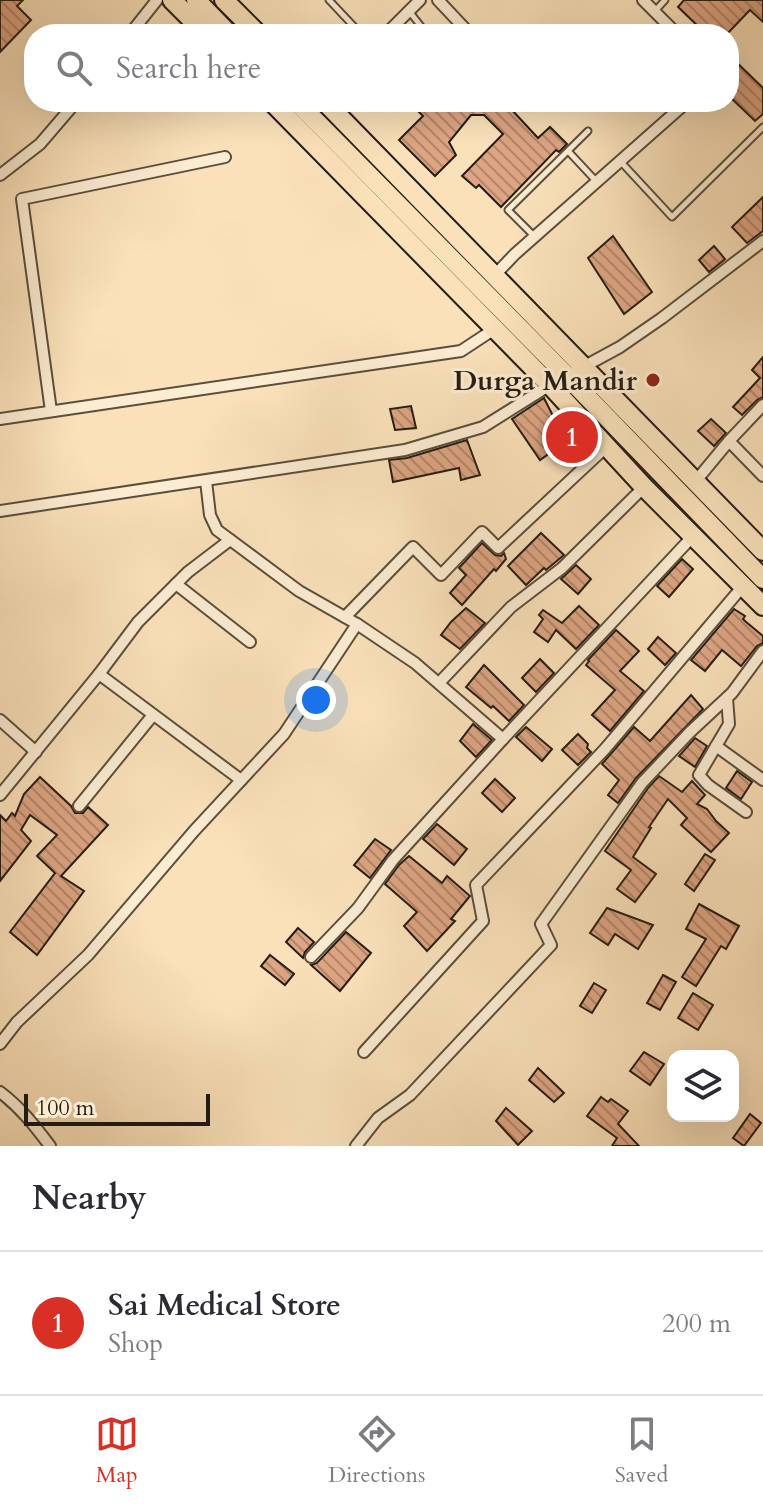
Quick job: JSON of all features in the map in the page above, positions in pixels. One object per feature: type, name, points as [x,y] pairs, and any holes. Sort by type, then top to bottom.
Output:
[{"type":"highway","points":[[172,0],[196,24]]},
{"type":"highway","points":[[196,0],[219,24]]},
{"type":"highway","points":[[224,0],[248,24]]},
{"type":"highway","points":[[305,112],[488,282],[508,315],[575,371],[695,482],[763,551]]},
{"type":"highway","points":[[305,112],[495,329],[644,487],[763,606]]},
{"type":"highway","points":[[334,112],[763,579]]},
{"type":"street","points":[[138,24],[157,0]]},
{"type":"street","points":[[396,24],[420,0]]},
{"type":"street","points":[[438,0],[461,24]]},
{"type":"street","points":[[643,0],[667,24]]},
{"type":"street","points":[[0,175],[40,144],[67,112]]},
{"type":"street","points":[[488,282],[676,112]]},
{"type":"street","points":[[51,411],[22,199],[225,157]]},
{"type":"street","points":[[0,511],[405,450],[483,427],[550,385],[620,347],[763,241]]},
{"type":"street","points":[[0,419],[461,351],[495,329],[508,315]]},
{"type":"street","points":[[695,482],[763,405]]},
{"type":"street","points":[[729,441],[763,476]]},
{"type":"street","points":[[345,617],[413,547],[441,575],[482,532],[498,548],[607,446]]},
{"type":"street","points":[[206,481],[210,515],[217,530],[299,591],[357,624],[415,663],[503,739]]},
{"type":"street","points":[[439,683],[511,607],[562,568],[644,487]]},
{"type":"street","points":[[311,957],[358,908],[393,860],[693,536]]},
{"type":"street","points":[[0,795],[138,622],[188,572],[230,540]]},
{"type":"street","points":[[176,584],[250,642]]},
{"type":"street","points":[[364,1052],[483,921],[476,885],[605,749],[743,586]]},
{"type":"street","points":[[0,1044],[17,1022],[88,955],[194,831],[284,734],[357,624]]},
{"type":"street","points":[[356,1146],[378,1118],[410,1095],[551,945],[541,924],[605,834],[642,783],[727,698],[763,651]]},
{"type":"street","points":[[99,674],[241,780]]},
{"type":"street","points":[[727,698],[729,724],[699,775],[746,812]]},
{"type":"street","points":[[79,806],[153,715]]},
{"type":"street","points":[[0,720],[36,752]]},
{"type":"street","points":[[716,746],[763,780]]},
{"type":"street","points":[[0,1092],[11,1100],[50,1146]]},
{"type":"lane","points":[[329,0],[352,24]]},
{"type":"lane","points":[[655,12],[665,0]]},
{"type":"lane","points":[[409,11],[419,24]]},
{"type":"lane","points":[[620,161],[672,217],[763,127]]},
{"type":"lane","points":[[535,237],[508,210],[588,131]]},
{"type":"lane","points":[[568,151],[596,182]]},
{"type":"building","points":[[0,0],[23,0],[17,6],[31,20],[0,52]]},
{"type":"building","points":[[684,0],[763,0],[763,22],[750,10],[737,24],[696,24],[678,7]]},
{"type":"building","points":[[739,65],[763,88],[763,114],[755,121],[739,106]]},
{"type":"building","points":[[419,112],[514,112],[538,138],[550,127],[567,144],[559,152],[556,150],[501,207],[479,185],[476,188],[462,176],[503,134],[484,115],[471,115],[449,142],[456,155],[435,176],[399,140],[423,116]]},
{"type":"building","points":[[763,197],[763,231],[747,243],[732,227]]},
{"type":"building","points":[[613,236],[652,292],[624,314],[588,258]]},
{"type":"building","points":[[714,246],[725,259],[709,272],[699,260]]},
{"type":"building","points":[[763,357],[763,397],[742,415],[733,407],[760,378],[752,370]]},
{"type":"building","points":[[544,398],[558,426],[562,423],[578,446],[563,457],[557,448],[540,460],[512,419]]},
{"type":"building","points":[[411,406],[416,428],[395,430],[390,409]]},
{"type":"building","points":[[711,419],[726,433],[714,446],[698,431]]},
{"type":"building","points":[[467,440],[480,475],[461,480],[459,468],[393,482],[389,460],[407,458]]},
{"type":"building","points":[[541,533],[564,555],[526,585],[508,566]]},
{"type":"building","points":[[482,543],[495,555],[504,553],[506,559],[462,605],[450,593],[466,575],[459,568]]},
{"type":"building","points":[[682,559],[693,569],[669,597],[657,586]]},
{"type":"building","points":[[576,565],[591,579],[578,594],[561,579]]},
{"type":"building","points":[[579,606],[599,625],[576,649],[556,630],[548,642],[534,632],[543,619],[539,615],[543,610],[562,623]]},
{"type":"building","points":[[466,608],[485,623],[460,649],[441,635]]},
{"type":"building","points":[[734,609],[763,636],[763,643],[741,666],[722,650],[705,671],[691,660]]},
{"type":"building","points":[[616,630],[639,651],[620,671],[644,691],[610,731],[592,715],[615,690],[586,665]]},
{"type":"building","points":[[658,637],[676,653],[665,665],[648,649]]},
{"type":"building","points":[[540,659],[554,673],[536,692],[522,678]]},
{"type":"building","points":[[484,665],[524,705],[509,721],[466,687]]},
{"type":"building","points":[[691,695],[703,709],[636,778],[618,803],[608,795],[619,780],[602,764],[634,727],[650,741]]},
{"type":"building","points":[[473,724],[492,740],[476,757],[460,741]]},
{"type":"building","points":[[526,727],[552,749],[542,761],[516,737]]},
{"type":"building","points":[[578,734],[591,752],[578,765],[562,750]]},
{"type":"building","points":[[695,738],[707,746],[695,767],[679,756]]},
{"type":"building","points":[[737,771],[752,782],[741,799],[726,788]]},
{"type":"building","points":[[659,776],[682,792],[692,781],[705,795],[697,804],[707,809],[729,833],[711,852],[681,825],[687,818],[668,799],[633,857],[656,874],[635,902],[617,889],[631,870],[605,851]]},
{"type":"building","points":[[40,777],[75,813],[83,813],[88,807],[108,825],[61,876],[84,891],[37,955],[10,932],[55,873],[37,856],[57,835],[30,815],[21,830],[31,841],[0,881],[0,815],[6,821],[12,813],[15,816],[24,794]]},
{"type":"building","points":[[495,779],[515,798],[502,812],[482,793]]},
{"type":"building","points":[[437,824],[467,849],[454,865],[423,839]]},
{"type":"building","points":[[375,839],[391,850],[370,878],[354,865]]},
{"type":"building","points":[[705,854],[715,860],[694,891],[685,884]]},
{"type":"building","points":[[409,856],[442,883],[447,876],[470,896],[451,919],[455,921],[427,951],[404,926],[417,912],[385,884]]},
{"type":"building","points":[[699,904],[739,926],[726,949],[721,946],[696,986],[682,977],[706,939],[686,929]]},
{"type":"building","points":[[607,908],[653,925],[638,949],[615,934],[608,945],[590,933]]},
{"type":"building","points":[[298,928],[314,942],[303,958],[286,942]]},
{"type":"building","points":[[346,932],[371,953],[340,991],[311,965],[317,963]]},
{"type":"building","points":[[270,955],[294,974],[285,985],[261,966]]},
{"type":"building","points":[[663,975],[676,982],[660,1010],[647,1003]]},
{"type":"building","points":[[594,983],[606,990],[592,1013],[580,1006]]},
{"type":"building","points":[[693,993],[713,1005],[698,1030],[678,1018]]},
{"type":"building","points":[[644,1052],[664,1064],[650,1085],[630,1071]]},
{"type":"building","points":[[538,1068],[564,1093],[554,1102],[529,1080]]},
{"type":"building","points":[[601,1097],[608,1102],[611,1099],[628,1111],[618,1124],[639,1146],[612,1146],[617,1138],[587,1116]]},
{"type":"building","points":[[506,1108],[532,1131],[518,1145],[496,1121]]},
{"type":"building","points":[[750,1114],[761,1123],[744,1146],[733,1138]]},
{"type":"place","name":"Durga Mandir","points":[[653,380]]},
{"type":"place","name":"Sai Medical Store","points":[[572,437]]}]
